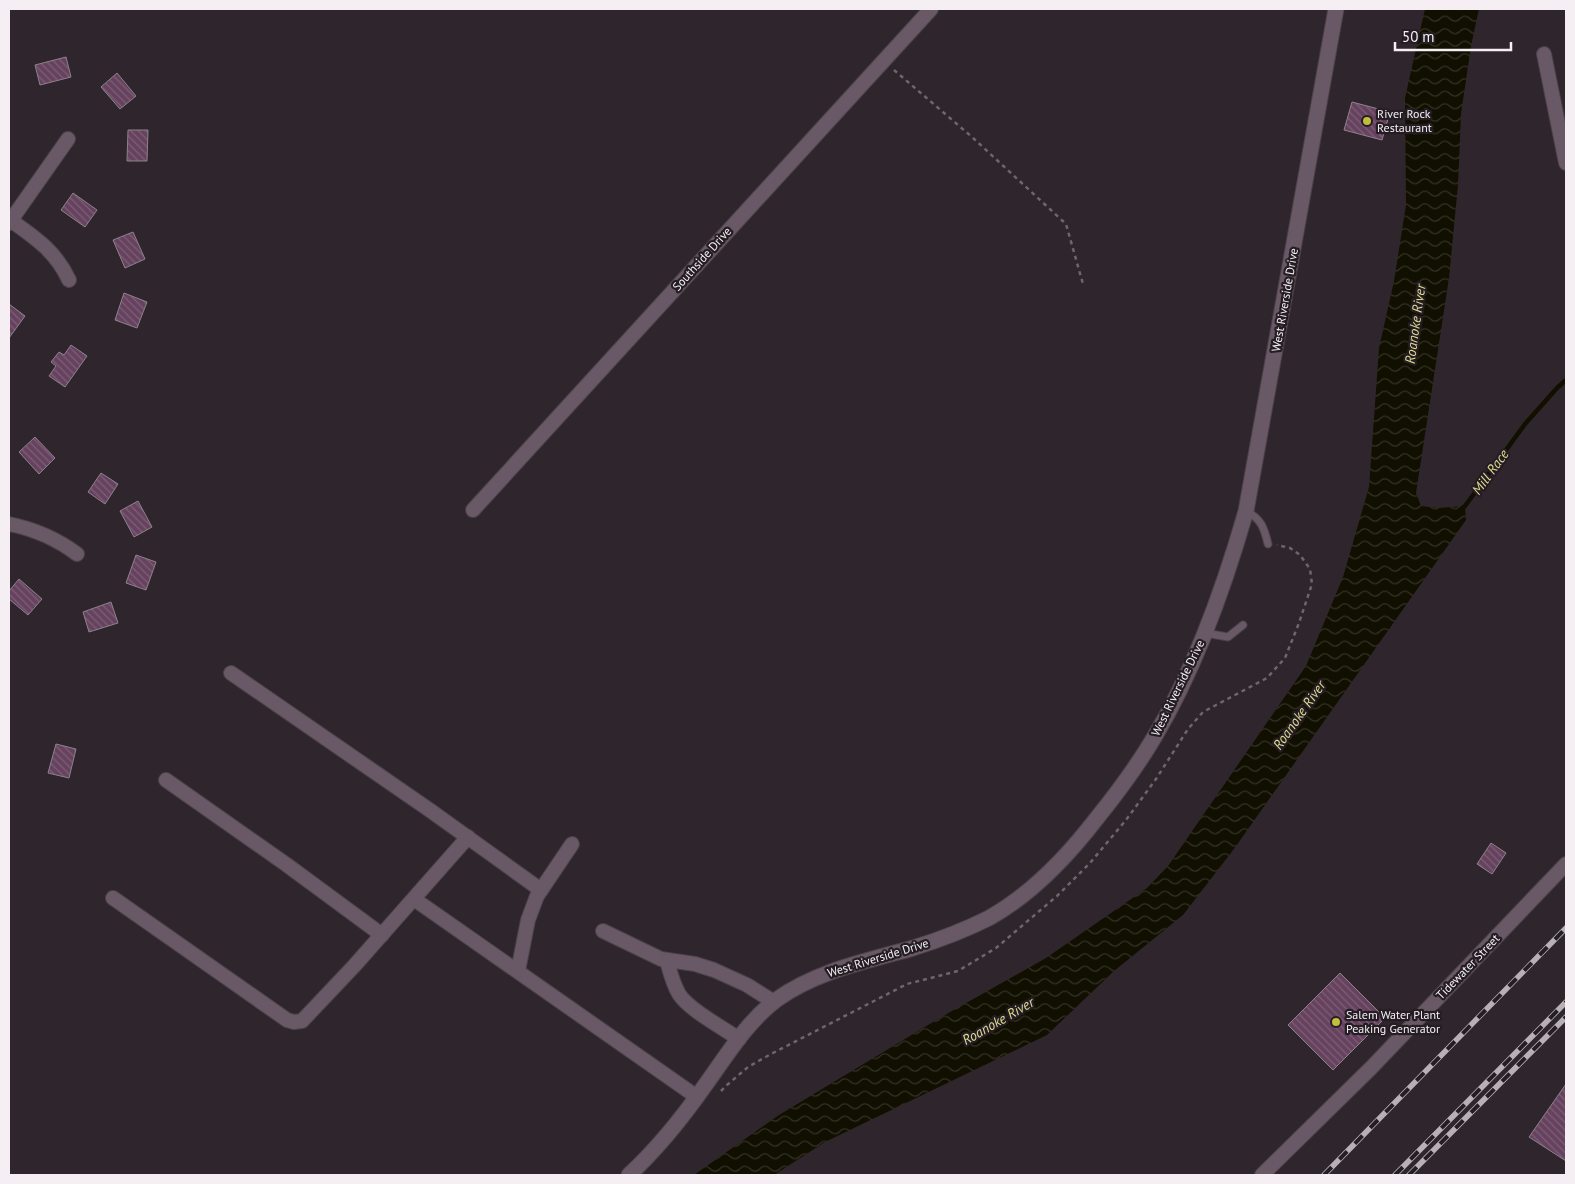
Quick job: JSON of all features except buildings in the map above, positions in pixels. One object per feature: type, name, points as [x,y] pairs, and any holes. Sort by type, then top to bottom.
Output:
[{"type":"street","name":"Southside Drive","points":[[473,510],[931,9]]},
{"type":"street","name":"West Riverside Drive","points":[[629,1175],[677,1123],[757,1016],[790,991],[812,979],[954,934],[989,918],[1034,886],[1058,864],[1084,835],[1137,764],[1155,736],[1174,700],[1204,633],[1229,568],[1246,511],[1336,9]]},
{"type":"street","points":[[1544,54],[1566,163]]},
{"type":"street","points":[[68,139],[9,221],[52,253],[62,265],[69,280]]},
{"type":"street","points":[[9,524],[42,534],[77,554]]},
{"type":"street","points":[[231,673],[468,837],[541,890]]},
{"type":"street","points":[[166,780],[382,935]]},
{"type":"street","points":[[114,898],[287,1020],[294,1022],[302,1021],[382,935],[468,837]]},
{"type":"street","points":[[518,971],[528,920],[537,896],[572,844]]},
{"type":"street","name":"Tidewater Street","points":[[1262,1175],[1378,1061],[1566,864]]},
{"type":"street","points":[[414,899],[697,1097]]},
{"type":"street","points":[[603,931],[666,961],[695,964],[714,970],[747,985],[774,1002]]},
{"type":"street","points":[[666,961],[672,980],[687,1003],[739,1039]]},
{"type":"lane","points":[[1246,511],[1256,516],[1264,530],[1268,544]]},
{"type":"lane","points":[[1204,633],[1228,637],[1243,625]]},
{"type":"path","points":[[884,60],[972,137],[1066,224],[1083,284]]},
{"type":"water","name":"Roanoke River","points":[[1425,9],[1479,9],[1471,46],[1461,114],[1458,185],[1449,278],[1416,493],[1421,506],[1438,508],[1465,506],[1466,520],[1234,849],[1183,915],[1114,971],[1047,1035],[825,1142],[774,1175],[694,1175],[779,1115],[943,1016],[1046,958],[1147,888],[1168,866],[1306,666],[1343,577],[1369,487],[1379,348],[1394,281],[1406,205],[1405,98]]},
{"type":"waterway","name":"Mill Race","points":[[1460,510],[1465,506],[1525,424],[1566,380]]},
{"type":"railway","points":[[1324,1175],[1566,928]]},
{"type":"railway","points":[[1395,1175],[1566,1002]]},
{"type":"railway","points":[[1409,1175],[1566,1017]]},
{"type":"place","name":"River Rock Restaurant","points":[[1367,121]]},
{"type":"place","name":"Salem Water Plant Peaking Generator","points":[[1336,1022]]}]
